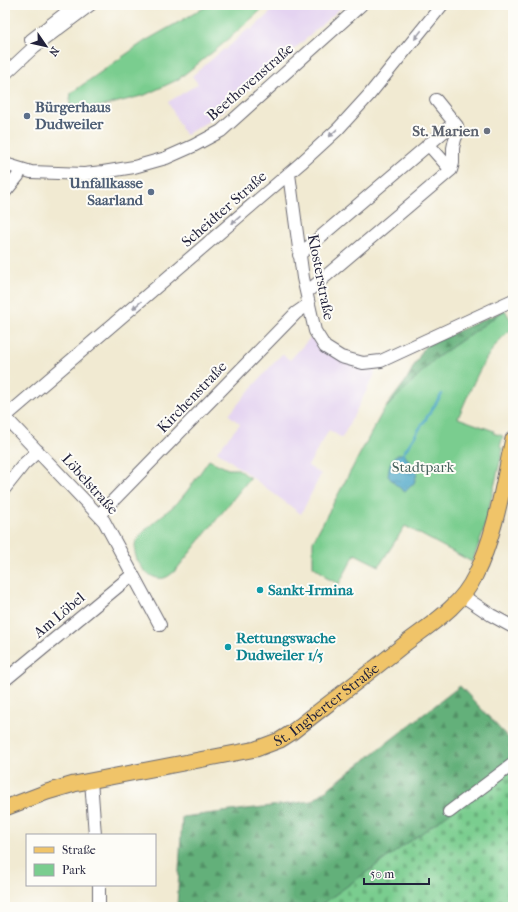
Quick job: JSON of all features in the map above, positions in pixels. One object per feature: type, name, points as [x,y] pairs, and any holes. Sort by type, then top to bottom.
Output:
[{"type":"main road","name":"St. Ingberter Straße","points":[[5,808],[59,788],[91,780],[256,749],[280,740],[385,660],[453,606],[463,596],[475,577],[489,541],[495,521],[513,439]]},
{"type":"street","points":[[5,64],[45,28],[70,9],[90,5]]},
{"type":"street","name":"Beethovenstraße","points":[[5,164],[31,172],[57,174],[103,172],[134,167],[166,158],[193,146],[221,131],[361,5]]},
{"type":"street","name":"Scheidter Straße","points":[[5,417],[289,174],[338,129],[369,96],[442,5]]},
{"type":"street","points":[[5,74],[34,47],[70,9]]},
{"type":"street","points":[[428,144],[450,170],[453,163],[453,148],[458,132],[457,126],[436,100]]},
{"type":"street","points":[[299,255],[454,122]]},
{"type":"street","points":[[5,192],[18,176],[20,168]]},
{"type":"street","name":"Kirchenstraße","points":[[100,515],[296,313],[308,298],[450,170]]},
{"type":"street","name":"Klosterstraße","points":[[289,174],[299,255],[315,331],[325,347],[340,356],[369,363],[381,361],[513,300]]},
{"type":"street","name":"Löbelstraße","points":[[5,417],[100,515],[160,625]]},
{"type":"street","points":[[5,488],[24,464],[38,451]]},
{"type":"street","name":"Am Löbel","points":[[5,680],[132,575]]},
{"type":"street","points":[[463,596],[491,615],[513,627]]},
{"type":"street","points":[[449,812],[513,764]]},
{"type":"street","points":[[91,780],[95,834]]},
{"type":"street","points":[[99,886],[100,907]]},
{"type":"shaded area","points":[[281,5],[344,5],[231,105],[214,118],[185,135],[168,102],[198,84],[192,76],[224,49],[225,50],[249,28],[251,30],[275,8],[276,9]]},
{"type":"shaded area","points":[[311,337],[320,349],[373,367],[375,371],[374,376],[342,438],[329,430],[308,466],[321,474],[301,514],[217,451],[240,424],[229,415],[247,393],[282,354],[290,360]]},
{"type":"green space","points":[[209,5],[267,5],[218,48],[177,80],[145,95],[103,106],[69,109],[71,93],[145,41]]},
{"type":"green space","points":[[505,310],[435,359],[383,411],[405,382],[425,346]]},
{"type":"green space","name":"Stadtpark","points":[[505,310],[513,324],[513,328],[503,337],[480,369],[458,418],[494,431],[493,433],[503,436],[500,447],[503,449],[483,533],[472,562],[405,526],[379,566],[355,554],[339,584],[325,577],[325,575],[313,566],[313,541],[383,411],[435,359]]},
{"type":"green space","points":[[209,460],[228,469],[238,469],[250,478],[176,570],[164,578],[152,576],[144,570],[137,559],[135,545],[137,540],[147,529],[178,502]]},
{"type":"green space","points":[[460,686],[513,743],[513,768],[318,907],[177,907],[182,817],[312,801]]},
{"type":"green space","points":[[513,768],[513,907],[318,907],[503,775]]},
{"type":"water","points":[[399,454],[403,454],[409,460],[417,474],[414,483],[405,492],[388,476],[392,460]]},
{"type":"waterway","points":[[403,454],[442,394]]},
{"type":"place","name":"Bürgerhaus Dudweiler","points":[[27,116]]},
{"type":"place","name":"St. Marien","points":[[487,131]]},
{"type":"place","name":"Unfallkasse Saarland","points":[[151,192]]},
{"type":"place","name":"Sankt-Irmina","points":[[260,590]]},
{"type":"place","name":"Rettungswache Dudweiler 1/5","points":[[228,647]]}]
